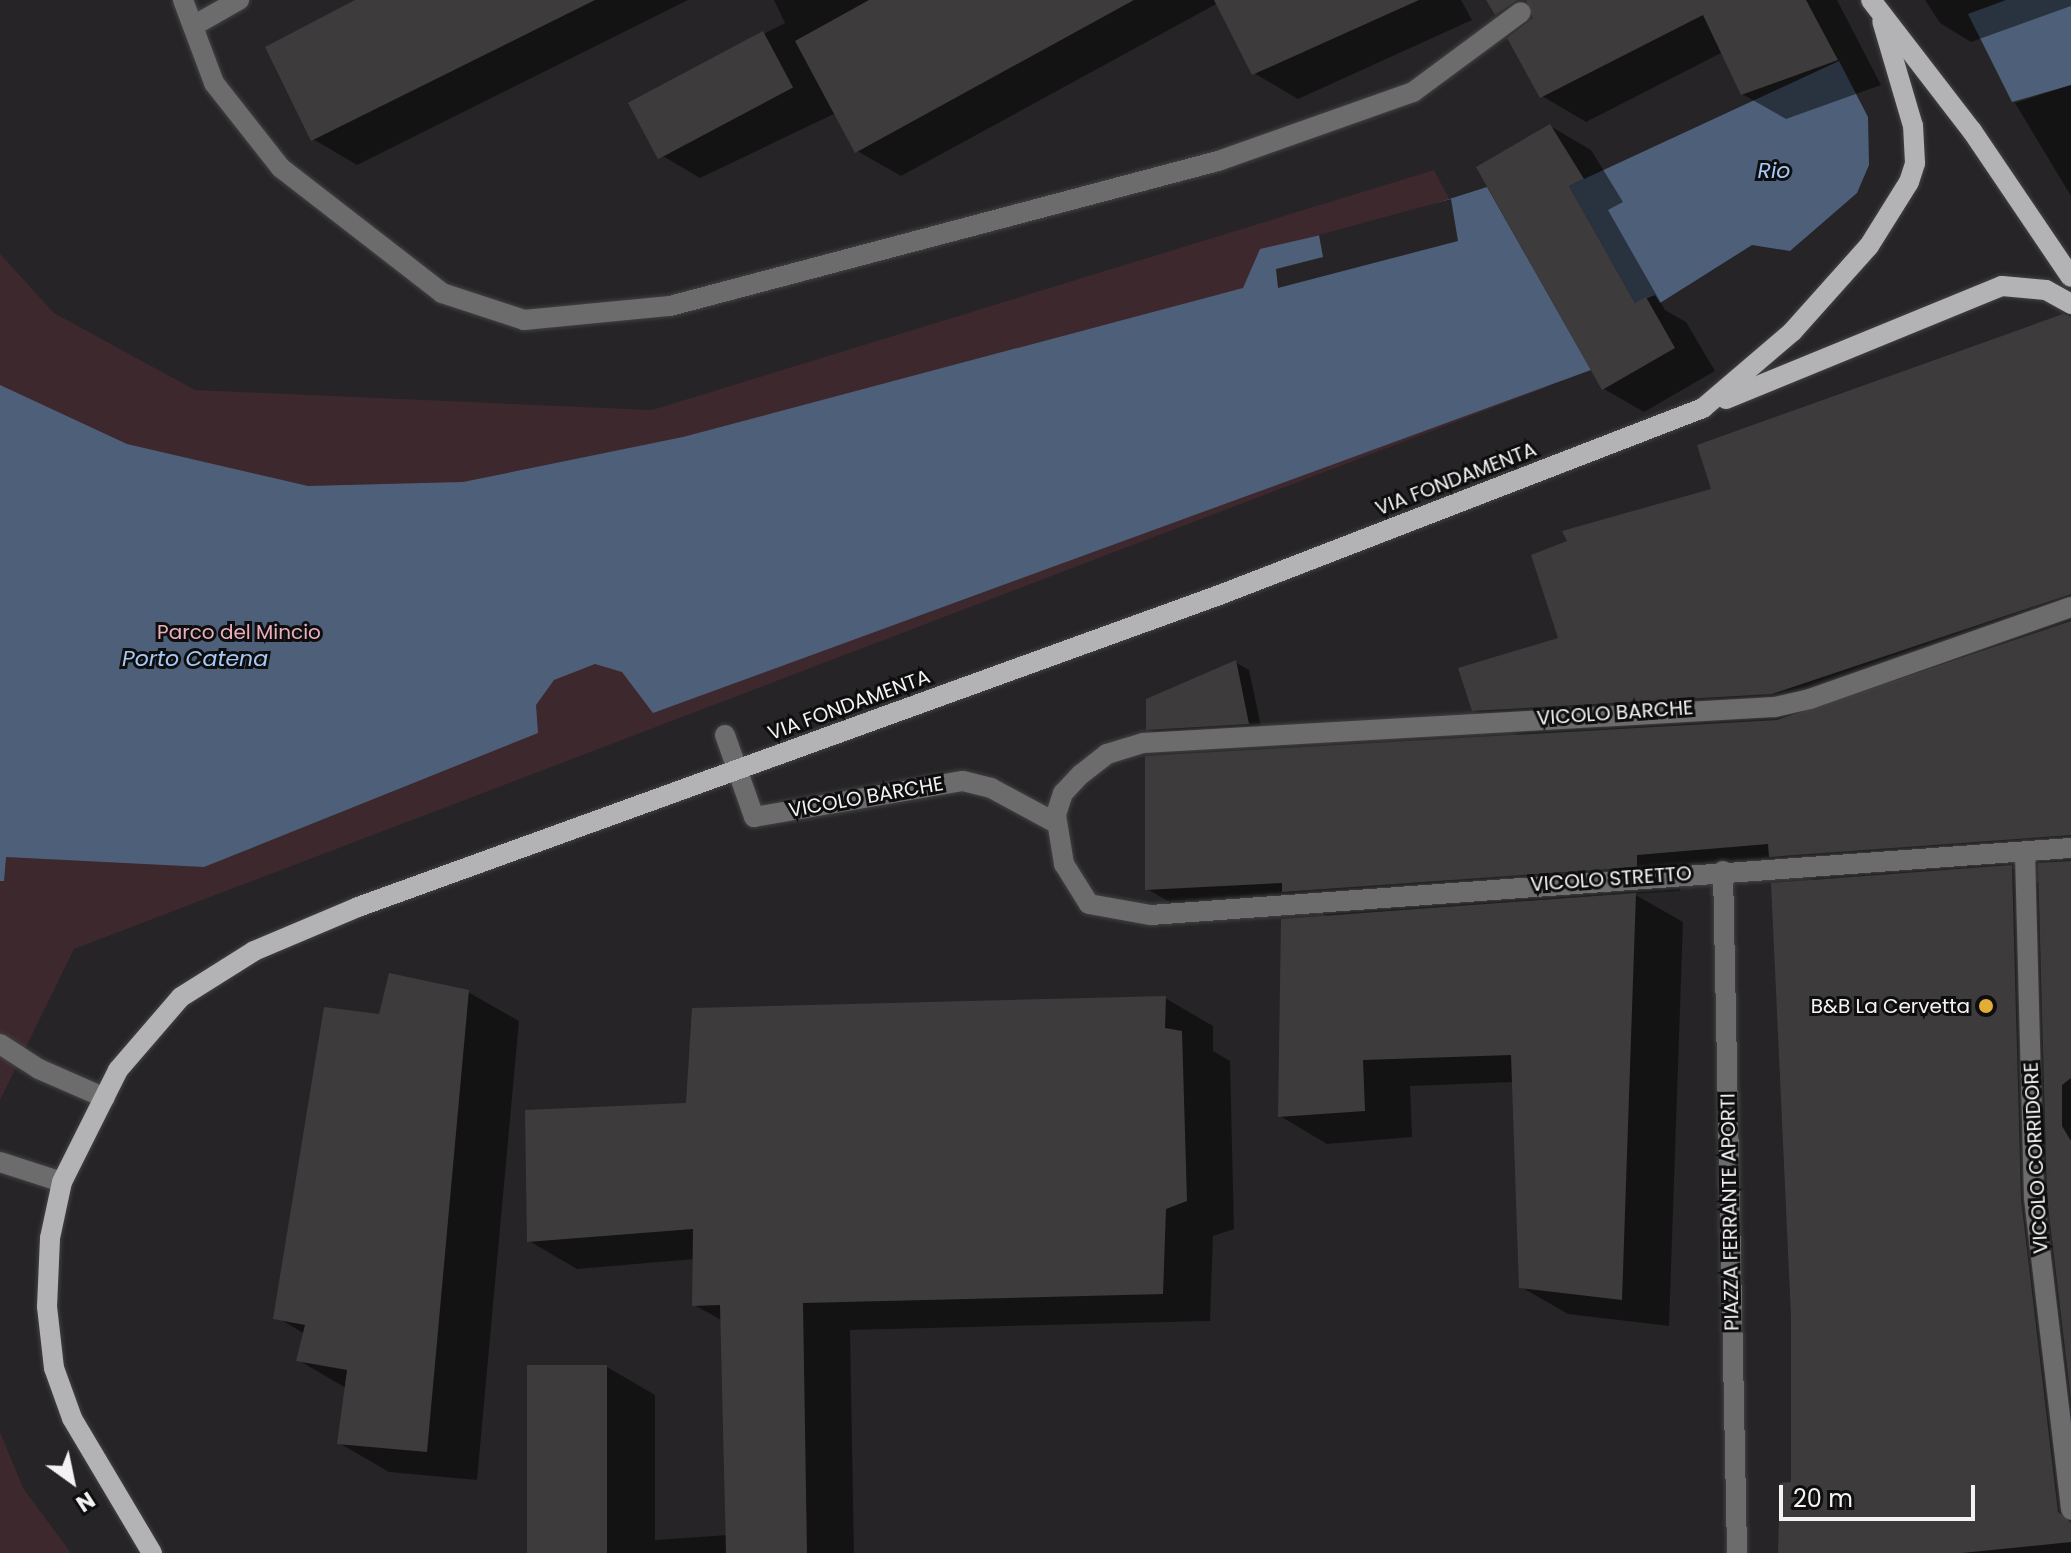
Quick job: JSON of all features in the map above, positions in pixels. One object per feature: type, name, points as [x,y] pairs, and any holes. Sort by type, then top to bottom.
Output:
[{"type":"main road","points":[[1871,0],[1882,21],[1972,131],[2071,277]]},
{"type":"main road","name":"VIA FONDAMENTA","points":[[1703,408],[1792,332],[1869,246],[1897,206],[1912,172],[1916,142],[1882,21]]},
{"type":"main road","name":"VIA FONDAMENTA","points":[[152,1553],[72,1418],[54,1368],[48,1266],[62,1182],[118,1070],[152,1025],[218,970],[358,907],[1222,594],[1703,408],[2002,286],[2046,290],[2071,304]]},
{"type":"street","points":[[183,0],[214,83],[300,186],[442,293],[524,320],[670,306],[1218,161],[1413,92],[1521,12]]},
{"type":"street","points":[[193,26],[239,0]]},
{"type":"street","name":"VICOLO BARCHE","points":[[725,735],[754,817],[944,780],[977,782],[1056,823],[1063,793],[1081,774],[1107,754],[1143,743],[1774,707],[2071,607]]},
{"type":"street","name":"VICOLO STRETTO","points":[[1056,823],[1064,864],[1089,904],[1151,915],[2071,848]]},
{"type":"street","name":"VICOLO CORRIDORE","points":[[2025,853],[2034,1198],[2071,1510]]},
{"type":"street","name":"PIAZZA FERRANTE APORTI","points":[[1723,871],[1737,1553]]},
{"type":"street","points":[[0,1044],[39,1069],[105,1098]]},
{"type":"street","points":[[0,1162],[62,1182]]},
{"type":"green space","name":"Porto Catena","points":[[1434,170],[1547,387],[74,949],[0,1100],[0,254],[54,313],[195,390],[652,410]]},
{"type":"green space","points":[[0,1432],[23,1488],[71,1553],[0,1553]]},
{"type":"water","points":[[2006,0],[2071,0],[2071,85],[2012,102],[1968,14]]},
{"type":"water","name":"Rio","points":[[1839,61],[1868,117],[1869,165],[1857,193],[1790,251],[1752,245],[1660,303],[1655,295],[1635,303],[1569,186]]},
{"type":"water","name":"Porto Catena","points":[[1487,187],[1591,370],[653,713],[622,672],[595,664],[554,680],[536,705],[538,733],[204,867],[6,857],[4,881],[0,881],[0,385],[127,444],[308,486],[463,482],[683,437],[1243,288],[1260,249],[1377,222]]},
{"type":"pier","points":[[1451,199],[1458,241],[1278,288],[1276,269],[1323,257],[1319,235]]},
{"type":"building","points":[[355,0],[595,0],[311,141],[265,47]]},
{"type":"building","points":[[869,0],[1134,0],[855,153],[795,41]]},
{"type":"building","points":[[1214,0],[1419,0],[1252,75]]},
{"type":"building","points":[[1486,0],[1517,0],[1495,15]]},
{"type":"building","points":[[1526,0],[1806,0],[1838,60],[1741,95],[1703,15],[1540,98],[1507,38],[1533,18]]},
{"type":"building","points":[[763,31],[793,88],[658,159],[628,103]]},
{"type":"building","points":[[1550,124],[1584,179],[1569,186],[1635,303],[1646,297],[1675,348],[1602,390],[1476,167]]},
{"type":"building","points":[[2063,314],[2071,317],[2071,594],[1772,694],[1472,711],[1458,668],[1558,638],[1531,555],[1567,541],[1562,531],[1711,489],[1697,445]]},
{"type":"building","points":[[2071,621],[2071,835],[1769,857],[1768,844],[1637,855],[1637,867],[1282,892],[1282,883],[1145,890],[1145,756],[1777,720]]},
{"type":"building","points":[[1236,660],[1249,724],[1146,730],[1146,699]]},
{"type":"building","points":[[2071,861],[2071,1078],[2062,1085],[2062,1126],[2071,1141],[2071,1400],[2047,1197],[2038,863]]},
{"type":"building","points":[[2012,865],[2021,1199],[2058,1512],[2071,1523],[2071,1542],[1962,1553],[1778,1553],[1780,1483],[1791,1482],[1791,1316],[1771,883]]},
{"type":"building","points":[[1636,893],[1622,1300],[1519,1288],[1511,1055],[1363,1060],[1365,1111],[1278,1117],[1281,919]]},
{"type":"building","points":[[389,973],[469,990],[427,1452],[337,1444],[347,1370],[296,1361],[305,1325],[273,1319],[324,1007],[379,1014]]},
{"type":"building","points":[[1166,996],[1165,1028],[1182,1031],[1187,1201],[1166,1209],[1163,1294],[803,1303],[807,1553],[726,1553],[720,1305],[692,1306],[693,1229],[527,1242],[525,1110],[686,1103],[692,1008]]},
{"type":"building","points":[[527,1365],[607,1365],[607,1553],[527,1553]]},
{"type":"place","name":"B&B La Cervetta","points":[[1986,1006]]},
{"type":"park label","name":"Parco del Mincio","points":[[239,632]]}]
